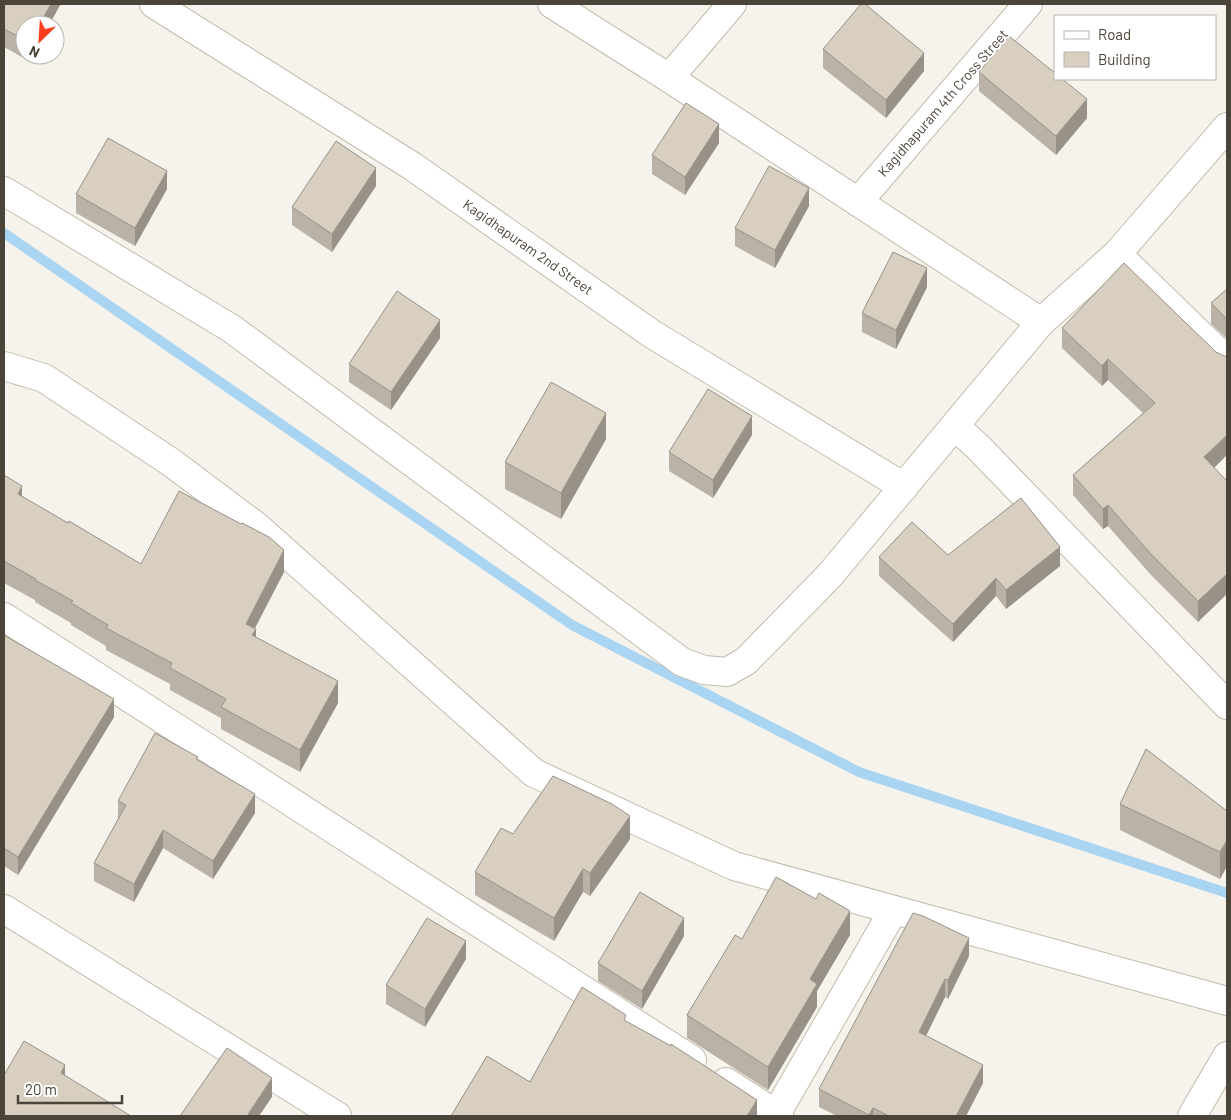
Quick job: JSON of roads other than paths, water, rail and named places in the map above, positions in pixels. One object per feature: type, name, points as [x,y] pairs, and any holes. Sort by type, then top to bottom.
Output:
[{"type":"street","name":"Kagidhapuram 2nd Street","points":[[154,4],[412,166],[652,334],[904,487]]},
{"type":"street","points":[[552,4],[669,78],[1041,322]]},
{"type":"street","points":[[669,78],[732,4]]},
{"type":"street","name":"Kagidhapuram 4th Cross Street","points":[[858,202],[1028,4]]},
{"type":"street","points":[[4,191],[232,329],[682,662],[704,670],[727,672],[746,661],[830,575],[1041,322],[1117,254],[1227,127]]},
{"type":"street","points":[[1117,254],[1227,362]]},
{"type":"street","points":[[4,366],[44,378],[172,463],[256,526],[534,773],[734,866],[892,911],[1227,1001]]},
{"type":"street","points":[[955,426],[978,447],[1227,704]]},
{"type":"street","points":[[4,617],[777,1116],[892,911]]},
{"type":"street","points":[[4,909],[337,1116]]},
{"type":"street","points":[[1192,1116],[1227,1056]]},
{"type":"waterway","points":[[4,233],[572,625],[859,772],[1227,893]]}]
